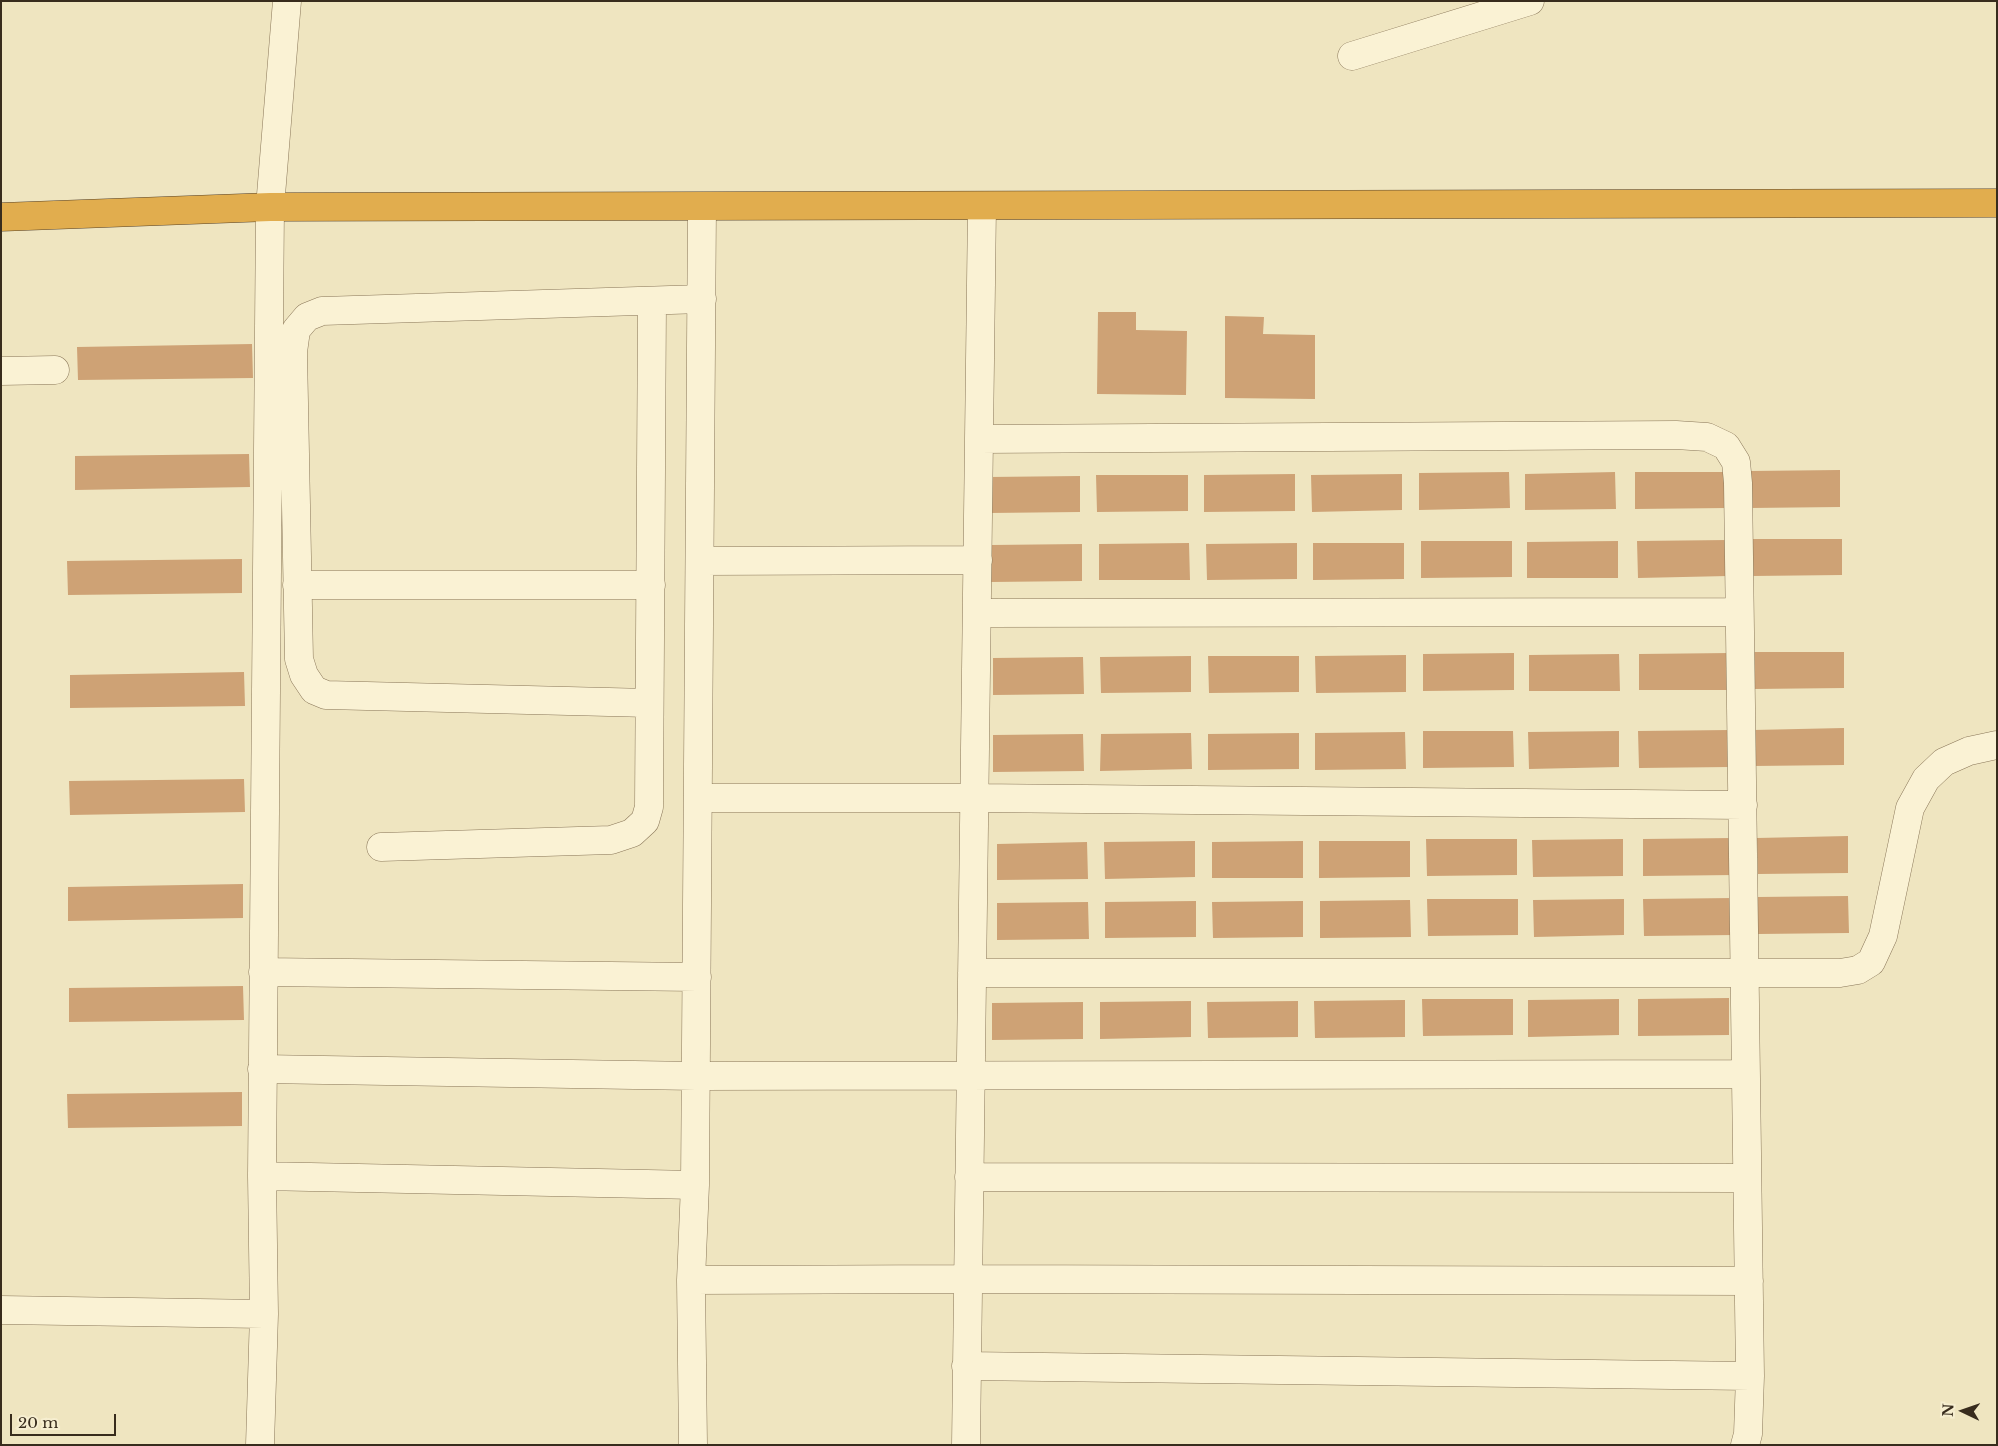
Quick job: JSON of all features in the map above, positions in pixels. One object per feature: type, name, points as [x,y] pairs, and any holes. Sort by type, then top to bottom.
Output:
[{"type":"highway","points":[[1,217],[270,207],[1997,203]]},
{"type":"street","points":[[260,1445],[264,1314],[262,1069],[270,207],[287,1]]},
{"type":"street","points":[[1352,56],[1530,1]]},
{"type":"street","points":[[966,1445],[982,206]]},
{"type":"street","points":[[693,1445],[691,1280],[695,1185],[702,207]]},
{"type":"street","points":[[649,703],[326,695],[314,690],[304,676],[299,659],[293,352],[296,330],[307,317],[322,312],[702,299]]},
{"type":"street","points":[[381,847],[611,840],[632,833],[645,821],[649,807],[652,302]]},
{"type":"street","points":[[1,371],[55,370]]},
{"type":"street","points":[[979,438],[1676,435],[1707,437],[1726,446],[1736,462],[1738,483],[1750,1376],[1748,1434],[1745,1445]]},
{"type":"street","points":[[700,561],[978,560]]},
{"type":"street","points":[[297,585],[651,585]]},
{"type":"street","points":[[977,613],[1739,612]]},
{"type":"street","points":[[972,973],[1840,973],[1858,970],[1871,962],[1883,936],[1910,808],[1926,779],[1944,762],[1969,751],[1997,745]]},
{"type":"street","points":[[698,798],[974,798],[1743,805]]},
{"type":"street","points":[[263,972],[697,977]]},
{"type":"street","points":[[262,1069],[696,1076],[1745,1074]]},
{"type":"street","points":[[262,1176],[695,1185]]},
{"type":"street","points":[[969,1177],[1747,1178]]},
{"type":"street","points":[[691,1280],[968,1278],[1749,1281]]},
{"type":"street","points":[[1,1310],[264,1314]]},
{"type":"street","points":[[966,1366],[1750,1376]]},
{"type":"building","points":[[1098,312],[1136,312],[1136,330],[1187,331],[1186,395],[1097,394]]},
{"type":"building","points":[[1225,316],[1264,317],[1263,334],[1315,335],[1315,399],[1225,398]]},
{"type":"building","points":[[252,344],[253,378],[78,380],[77,347]]},
{"type":"building","points":[[249,454],[250,487],[75,490],[75,456]]},
{"type":"building","points":[[1840,470],[1840,507],[1750,508],[1750,471]]},
{"type":"building","points":[[1509,472],[1510,508],[1419,510],[1419,473]]},
{"type":"building","points":[[1615,472],[1616,509],[1525,510],[1525,474]]},
{"type":"building","points":[[1635,472],[1725,472],[1726,508],[1635,509]]},
{"type":"building","points":[[1295,474],[1295,511],[1204,512],[1204,475]]},
{"type":"building","points":[[1402,474],[1402,510],[1312,512],[1311,475]]},
{"type":"building","points":[[1096,475],[1188,475],[1188,511],[1097,512]]},
{"type":"building","points":[[1080,476],[1080,512],[989,513],[989,477]]},
{"type":"building","points":[[1751,539],[1842,539],[1842,575],[1752,576]]},
{"type":"building","points":[[1728,540],[1728,576],[1638,578],[1637,541]]},
{"type":"building","points":[[1421,541],[1512,541],[1512,577],[1421,578]]},
{"type":"building","points":[[1618,541],[1618,578],[1527,578],[1527,542]]},
{"type":"building","points":[[1189,543],[1190,580],[1099,580],[1099,544]]},
{"type":"building","points":[[1297,543],[1297,579],[1207,580],[1206,544]]},
{"type":"building","points":[[1313,543],[1404,543],[1404,579],[1313,580]]},
{"type":"building","points":[[1082,544],[1082,581],[991,582],[991,545]]},
{"type":"building","points":[[242,559],[242,593],[68,595],[67,561]]},
{"type":"building","points":[[1753,652],[1844,652],[1844,688],[1754,689]]},
{"type":"building","points":[[1514,653],[1514,690],[1423,691],[1423,654]]},
{"type":"building","points":[[1730,653],[1730,690],[1639,690],[1639,654]]},
{"type":"building","points":[[1619,654],[1620,691],[1529,691],[1529,655]]},
{"type":"building","points":[[1406,655],[1406,692],[1316,693],[1315,656]]},
{"type":"building","points":[[1191,656],[1191,692],[1101,693],[1100,657]]},
{"type":"building","points":[[1208,656],[1299,656],[1299,692],[1209,693]]},
{"type":"building","points":[[1083,657],[1084,694],[993,695],[993,658]]},
{"type":"building","points":[[244,672],[245,706],[70,708],[70,675]]},
{"type":"building","points":[[1844,728],[1844,765],[1753,766],[1753,730]]},
{"type":"building","points":[[1730,730],[1729,767],[1639,768],[1638,731]]},
{"type":"building","points":[[1423,731],[1513,731],[1514,767],[1423,768]]},
{"type":"building","points":[[1619,731],[1619,767],[1529,769],[1528,732]]},
{"type":"building","points":[[1405,732],[1406,769],[1315,770],[1315,733]]},
{"type":"building","points":[[1191,733],[1192,769],[1100,771],[1101,734]]},
{"type":"building","points":[[1299,733],[1299,769],[1208,770],[1208,734]]},
{"type":"building","points":[[1083,734],[1084,771],[993,772],[993,735]]},
{"type":"building","points":[[244,779],[245,812],[70,815],[69,781]]},
{"type":"building","points":[[1848,836],[1848,873],[1758,874],[1757,838]]},
{"type":"building","points":[[1733,838],[1734,875],[1643,876],[1643,839]]},
{"type":"building","points":[[1426,839],[1517,839],[1517,875],[1427,876]]},
{"type":"building","points":[[1623,839],[1623,876],[1533,877],[1532,840]]},
{"type":"building","points":[[1195,841],[1195,877],[1105,879],[1104,842]]},
{"type":"building","points":[[1303,841],[1303,878],[1212,878],[1212,842]]},
{"type":"building","points":[[1319,841],[1410,841],[1410,877],[1319,878]]},
{"type":"building","points":[[1087,842],[1088,879],[997,880],[997,844]]},
{"type":"building","points":[[243,884],[243,918],[68,921],[68,887]]},
{"type":"building","points":[[1848,896],[1849,933],[1758,934],[1758,897]]},
{"type":"building","points":[[1734,898],[1734,935],[1644,936],[1643,899]]},
{"type":"building","points":[[1427,899],[1518,899],[1518,935],[1428,936]]},
{"type":"building","points":[[1624,899],[1624,935],[1534,937],[1533,900]]},
{"type":"building","points":[[1410,900],[1411,937],[1320,938],[1320,901]]},
{"type":"building","points":[[1196,901],[1196,937],[1105,938],[1105,902]]},
{"type":"building","points":[[1303,901],[1303,937],[1213,938],[1212,902]]},
{"type":"building","points":[[1088,902],[1089,939],[997,940],[997,903]]},
{"type":"building","points":[[243,986],[244,1020],[69,1022],[69,988]]},
{"type":"building","points":[[1729,998],[1729,1035],[1638,1036],[1638,999]]},
{"type":"building","points":[[1422,999],[1513,999],[1513,1035],[1423,1036]]},
{"type":"building","points":[[1619,999],[1619,1035],[1528,1037],[1528,1000]]},
{"type":"building","points":[[1405,1000],[1405,1037],[1315,1038],[1314,1001]]},
{"type":"building","points":[[1191,1001],[1191,1037],[1100,1039],[1100,1002]]},
{"type":"building","points":[[1298,1001],[1298,1037],[1208,1038],[1207,1002]]},
{"type":"building","points":[[1083,1002],[1083,1039],[992,1040],[992,1003]]},
{"type":"building","points":[[242,1092],[242,1126],[68,1128],[67,1094]]}]
